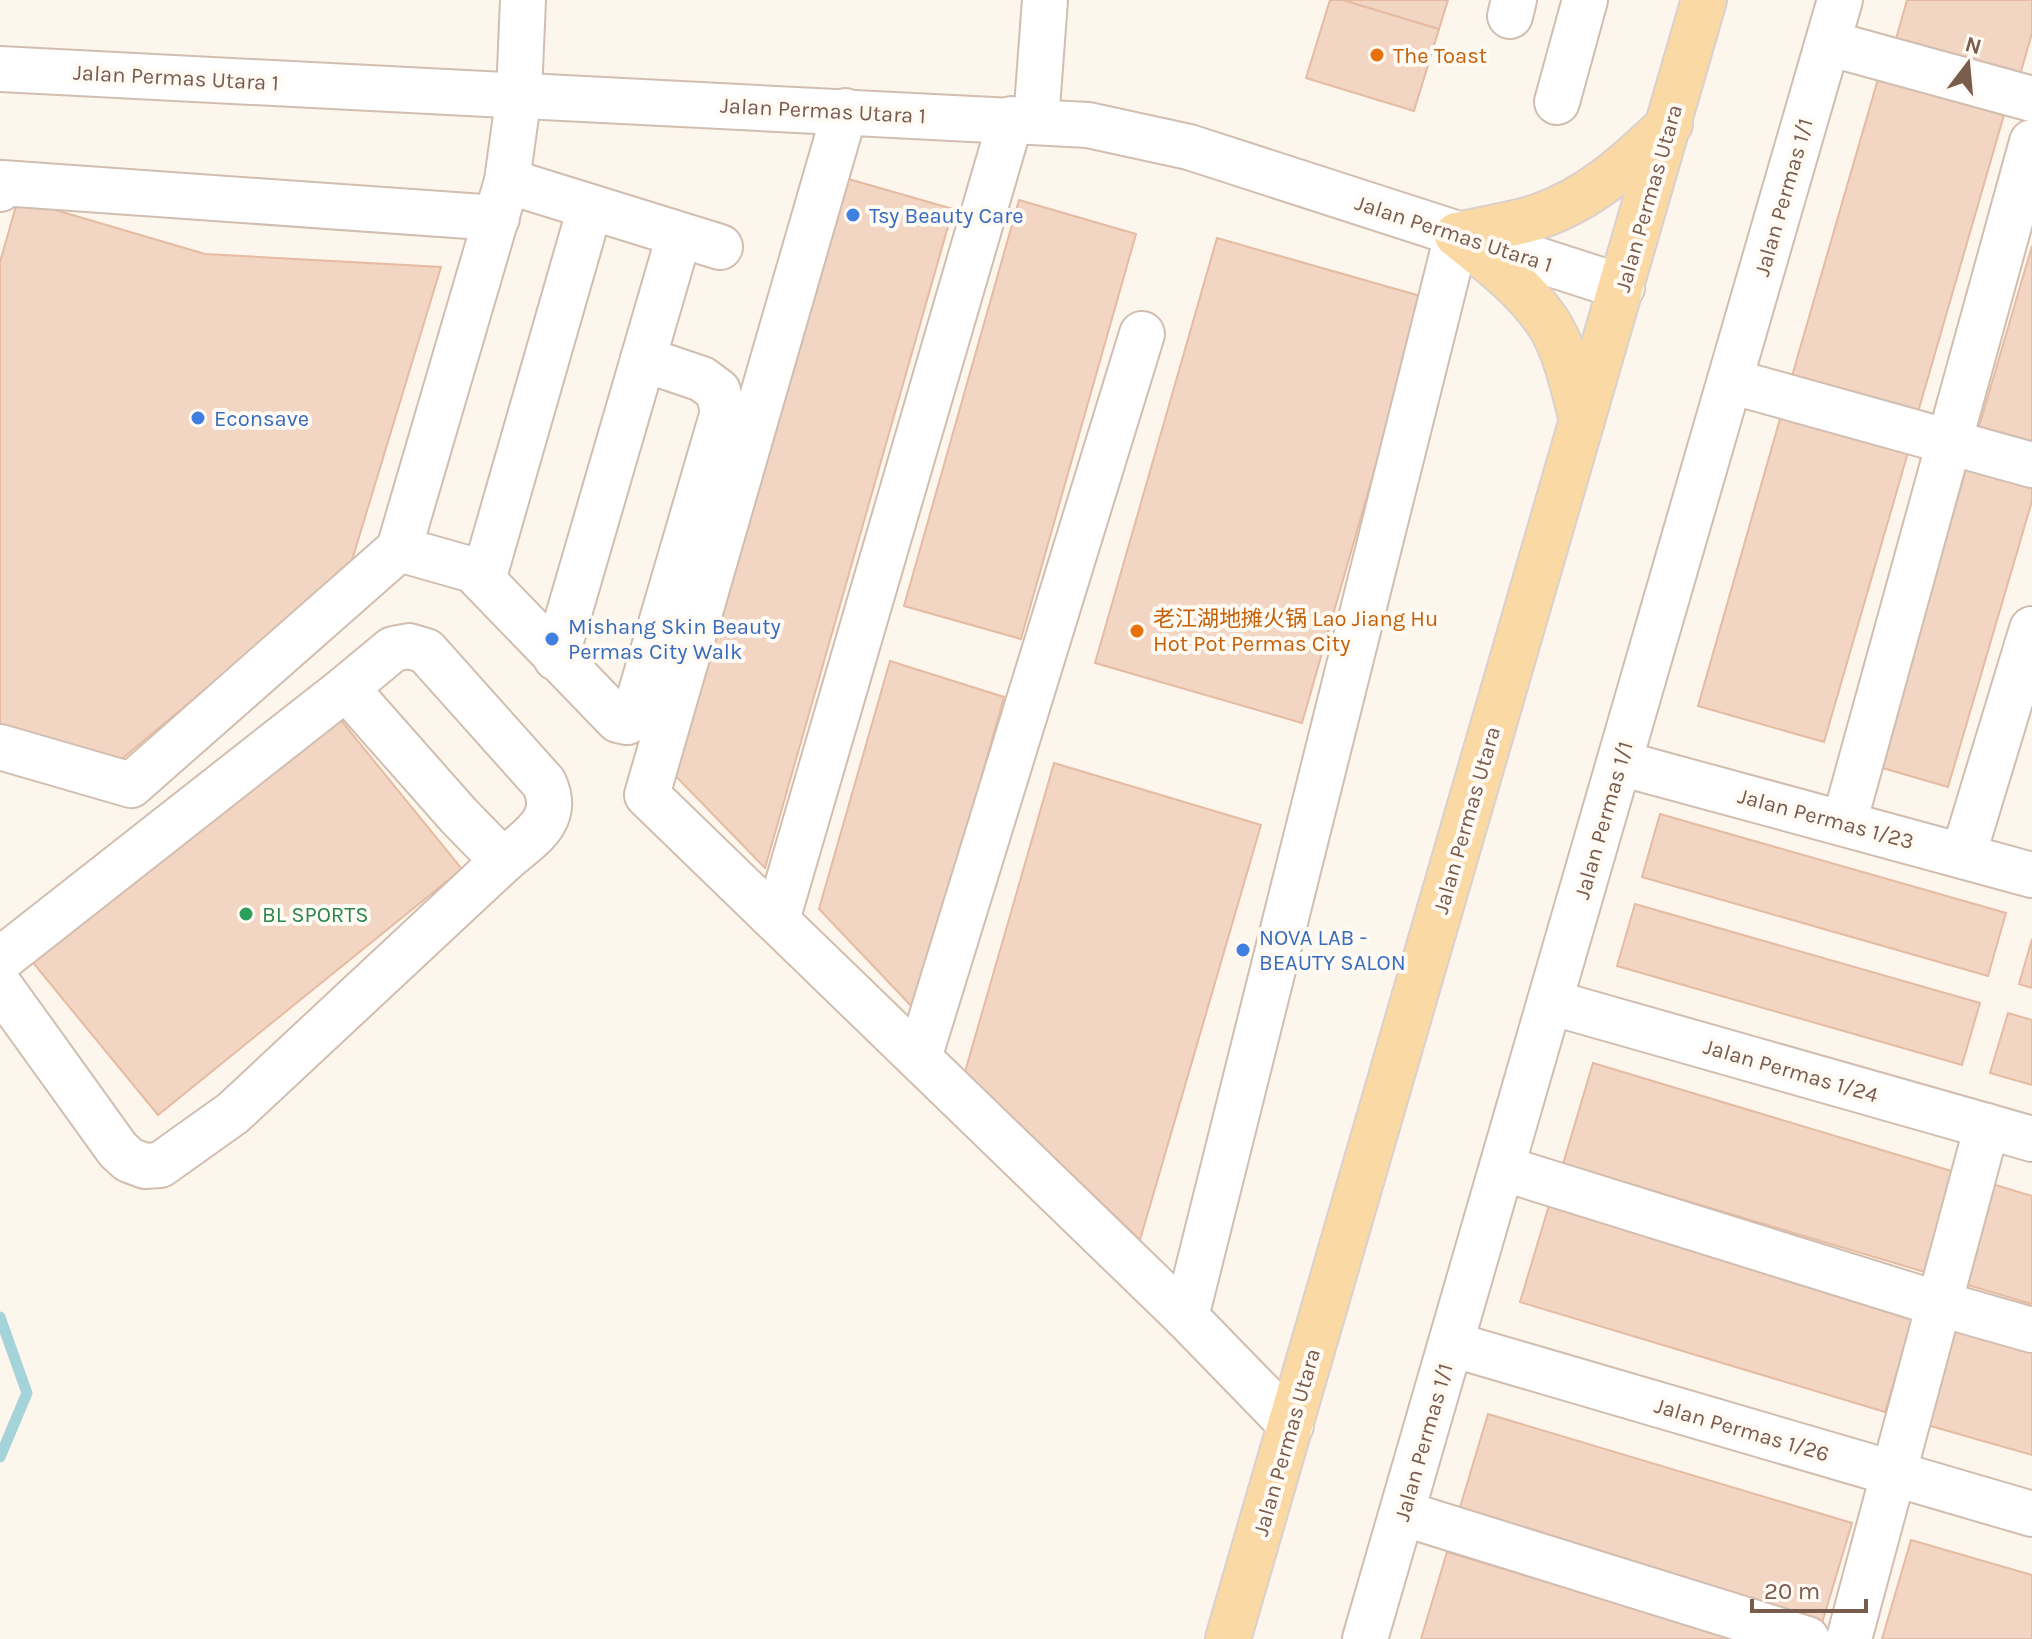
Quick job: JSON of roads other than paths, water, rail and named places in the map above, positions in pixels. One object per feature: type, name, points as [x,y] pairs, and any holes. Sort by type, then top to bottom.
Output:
[{"type":"main road","name":"Jalan Permas Utara","points":[[1228,1639],[1671,123],[1704,0]]},
{"type":"main road","points":[[1457,235],[1538,217],[1581,197],[1620,172],[1671,123]]},
{"type":"main road","points":[[1457,235],[1518,285],[1548,322],[1564,357],[1582,420]]},
{"type":"street","points":[[0,747],[131,785],[399,549],[502,199],[514,146],[523,0]]},
{"type":"street","points":[[777,920],[1024,120],[1045,0]]},
{"type":"street","points":[[1557,102],[1585,0]]},
{"type":"street","name":"Jalan Permas 1/1","points":[[1365,1639],[1840,0]]},
{"type":"street","points":[[1828,43],[2032,99]]},
{"type":"street","name":"Jalan Permas Utara 1","points":[[0,69],[1088,125],[1189,147],[1622,287]]},
{"type":"street","points":[[845,111],[647,795],[1186,1317],[1291,1425]]},
{"type":"street","points":[[1844,823],[2032,142]]},
{"type":"street","points":[[0,189],[2,183],[502,199],[590,208],[720,247]]},
{"type":"street","points":[[483,580],[590,208]]},
{"type":"street","points":[[1186,1317],[1457,235]]},
{"type":"street","points":[[556,658],[679,236]]},
{"type":"street","points":[[919,1058],[1142,334]]},
{"type":"street","points":[[399,549],[473,570],[618,720],[627,722],[634,716],[723,412],[718,391],[702,379],[643,359]]},
{"type":"street","points":[[1730,381],[2032,465]]},
{"type":"street","points":[[1963,856],[2032,629]]},
{"type":"street","points":[[0,960],[393,649],[409,646],[426,651],[544,783],[550,796],[550,811],[544,825],[233,1113],[160,1165],[145,1166],[129,1160],[118,1150],[0,986]]},
{"type":"street","points":[[346,688],[503,861]]},
{"type":"street","name":"Jalan Permas 1/23","points":[[1620,763],[2032,875]]},
{"type":"street","name":"Jalan Permas 1/24","points":[[1550,1002],[2032,1139]]},
{"type":"street","points":[[1849,1639],[1987,1126]]},
{"type":"street","points":[[1502,1168],[2032,1330]]},
{"type":"street","name":"Jalan Permas 1/26","points":[[1451,1344],[2032,1514]]},
{"type":"street","points":[[1402,1513],[1807,1639]]},
{"type":"waterway","points":[[0,1317],[27,1393],[0,1457]]},
{"type":"place","name":"The Toast","points":[[1377,55]]},
{"type":"place","name":"Tsy Beauty Care","points":[[853,215]]},
{"type":"place","name":"Econsave","points":[[198,418]]},
{"type":"place","name":"老江湖地摊火锅 Lao Jiang Hu Hot Pot Permas City","points":[[1137,631]]},
{"type":"place","name":"Mishang Skin Beauty Permas City Walk","points":[[552,639]]},
{"type":"place","name":"BL SPORTS","points":[[246,914]]},
{"type":"place","name":"NOVA LAB - BEAUTY SALON","points":[[1243,950]]}]
